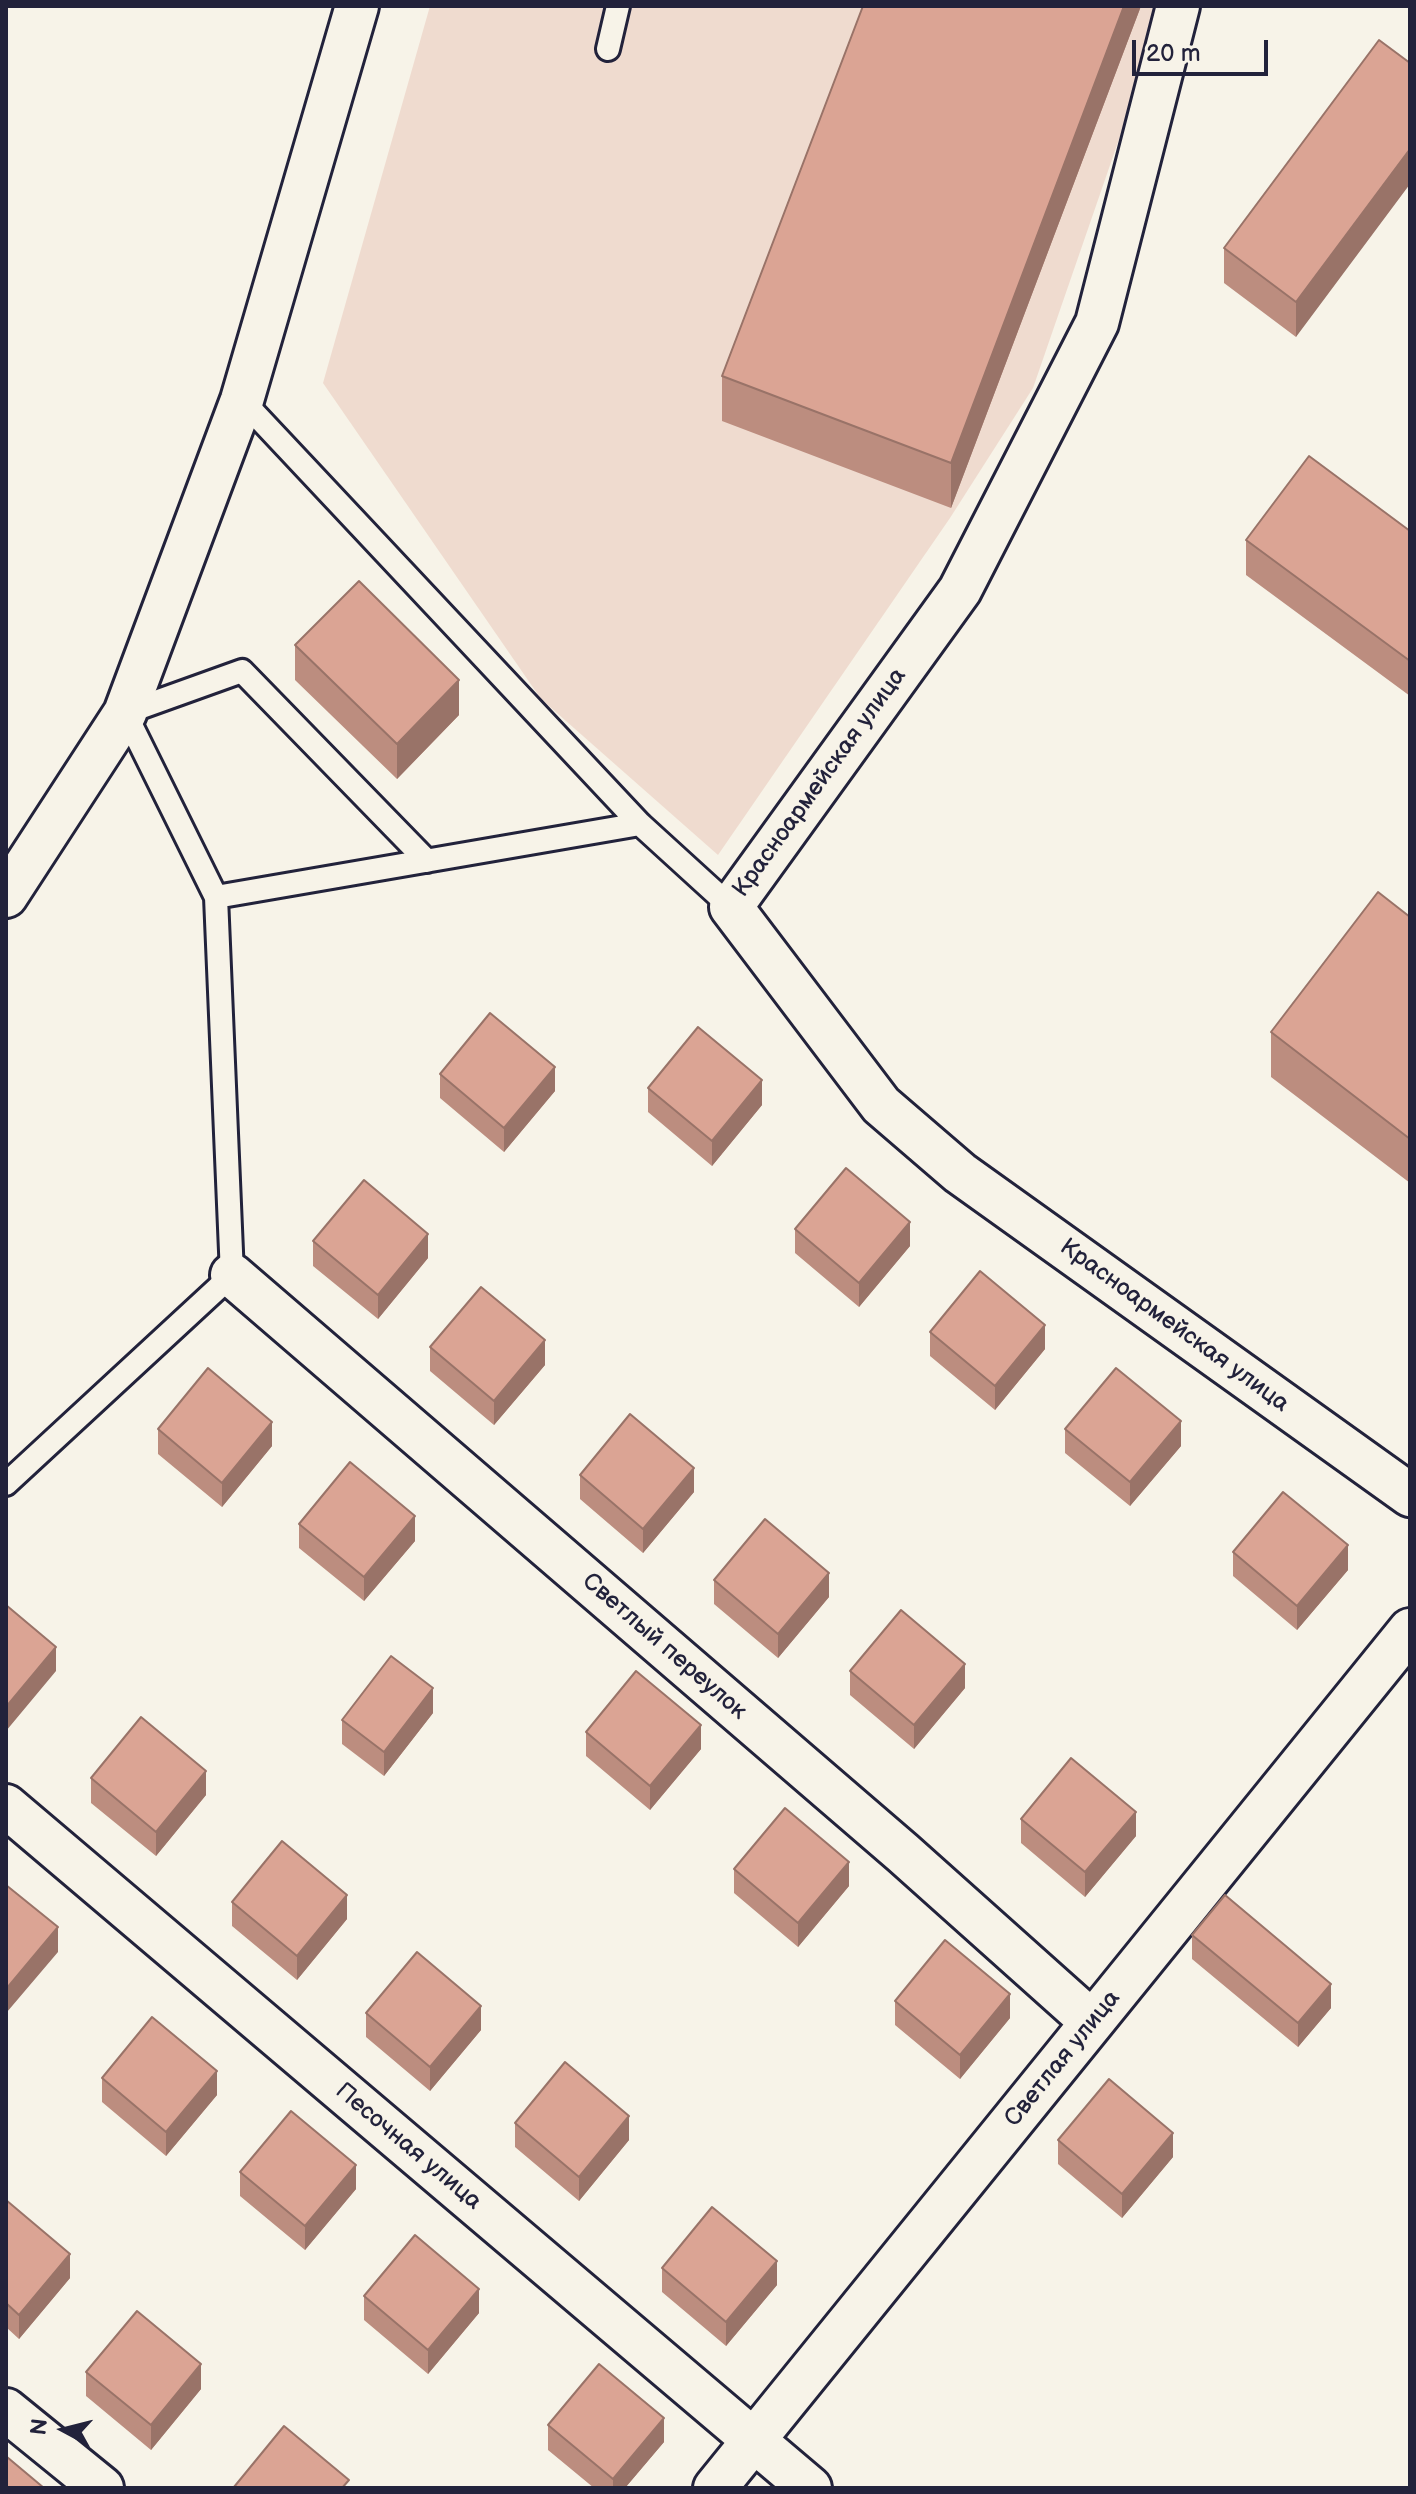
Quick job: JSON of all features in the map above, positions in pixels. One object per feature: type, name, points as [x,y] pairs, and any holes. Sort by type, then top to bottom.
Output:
[{"type":"street","points":[[6,896],[125,713],[242,400],[357,6]]},
{"type":"street","name":"Красноармейская улица","points":[[1178,6],[1097,323],[960,590],[731,907],[881,1105],[937,1154],[1410,1495]]},
{"type":"street","name":"Светлый переулок","points":[[232,1275],[903,1853],[1092,2022]]},
{"type":"street","name":"Светлая улица","points":[[715,2488],[1410,1630]]},
{"type":"street","name":"Песочная улица","points":[[6,1806],[810,2488]]},
{"type":"street","points":[[6,2410],[102,2488]]},
{"type":"lane","points":[[608,49],[618,6]]},
{"type":"lane","points":[[242,400],[640,824],[731,907]]},
{"type":"lane","points":[[6,1484],[232,1275],[216,897],[125,713],[242,671],[427,861]]},
{"type":"lane","points":[[216,897],[640,824]]},
{"type":"shaded area","points":[[430,6],[1165,6],[1033,388],[950,518],[718,855],[541,699],[323,383]]},
{"type":"building","points":[[863,6],[1124,6],[951,463],[722,376]]},
{"type":"building","points":[[1379,40],[1410,63],[1410,149],[1296,302],[1224,248]]},
{"type":"building","points":[[1309,456],[1410,531],[1410,661],[1246,540]]},
{"type":"building","points":[[359,581],[459,680],[397,744],[295,645]]},
{"type":"building","points":[[1378,892],[1410,917],[1410,1139],[1271,1032]]},
{"type":"building","points":[[490,1013],[555,1067],[504,1128],[440,1074]]},
{"type":"building","points":[[698,1027],[762,1080],[712,1141],[648,1088]]},
{"type":"building","points":[[846,1168],[910,1222],[859,1283],[795,1229]]},
{"type":"building","points":[[364,1180],[428,1234],[378,1295],[313,1241]]},
{"type":"building","points":[[980,1271],[1045,1325],[995,1386],[930,1332]]},
{"type":"building","points":[[481,1287],[545,1340],[494,1401],[430,1347]]},
{"type":"building","points":[[208,1368],[272,1422],[222,1483],[158,1429]]},
{"type":"building","points":[[1116,1368],[1181,1421],[1130,1482],[1065,1429]]},
{"type":"building","points":[[630,1414],[694,1468],[643,1529],[580,1475]]},
{"type":"building","points":[[350,1462],[415,1516],[364,1577],[299,1524]]},
{"type":"building","points":[[1283,1492],[1348,1545],[1297,1606],[1233,1552]]},
{"type":"building","points":[[765,1519],[829,1573],[778,1634],[714,1580]]},
{"type":"building","points":[[6,1605],[56,1647],[6,1707]]},
{"type":"building","points":[[901,1610],[965,1664],[914,1725],[850,1671]]},
{"type":"building","points":[[391,1656],[433,1688],[384,1752],[342,1720]]},
{"type":"building","points":[[636,1671],[701,1725],[650,1786],[586,1732]]},
{"type":"building","points":[[141,1717],[206,1771],[156,1832],[91,1778]]},
{"type":"building","points":[[1071,1758],[1136,1812],[1085,1872],[1021,1819]]},
{"type":"building","points":[[785,1808],[849,1862],[798,1923],[734,1869]]},
{"type":"building","points":[[282,1841],[347,1895],[297,1956],[232,1902]]},
{"type":"building","points":[[6,1885],[58,1927],[7,1988],[6,1987]]},
{"type":"building","points":[[1225,1895],[1331,1984],[1298,2023],[1192,1935]]},
{"type":"building","points":[[945,1940],[1010,1994],[960,2055],[895,2001]]},
{"type":"building","points":[[417,1952],[481,2006],[430,2067],[366,2013]]},
{"type":"building","points":[[152,2017],[217,2071],[166,2132],[102,2078]]},
{"type":"building","points":[[565,2062],[629,2116],[579,2177],[515,2123]]},
{"type":"building","points":[[1109,2079],[1173,2133],[1122,2194],[1058,2140]]},
{"type":"building","points":[[291,2111],[356,2165],[305,2226],[240,2172]]},
{"type":"building","points":[[6,2200],[70,2254],[19,2315],[6,2303]]},
{"type":"building","points":[[712,2207],[777,2261],[726,2322],[662,2268]]},
{"type":"building","points":[[415,2235],[479,2289],[428,2350],[364,2296]]},
{"type":"building","points":[[137,2311],[201,2364],[151,2425],[86,2372]]},
{"type":"building","points":[[599,2364],[664,2418],[613,2479],[548,2425]]},
{"type":"building","points":[[284,2426],[349,2480],[342,2488],[234,2487]]},
{"type":"building","points":[[7,2457],[44,2488],[6,2488]]}]
